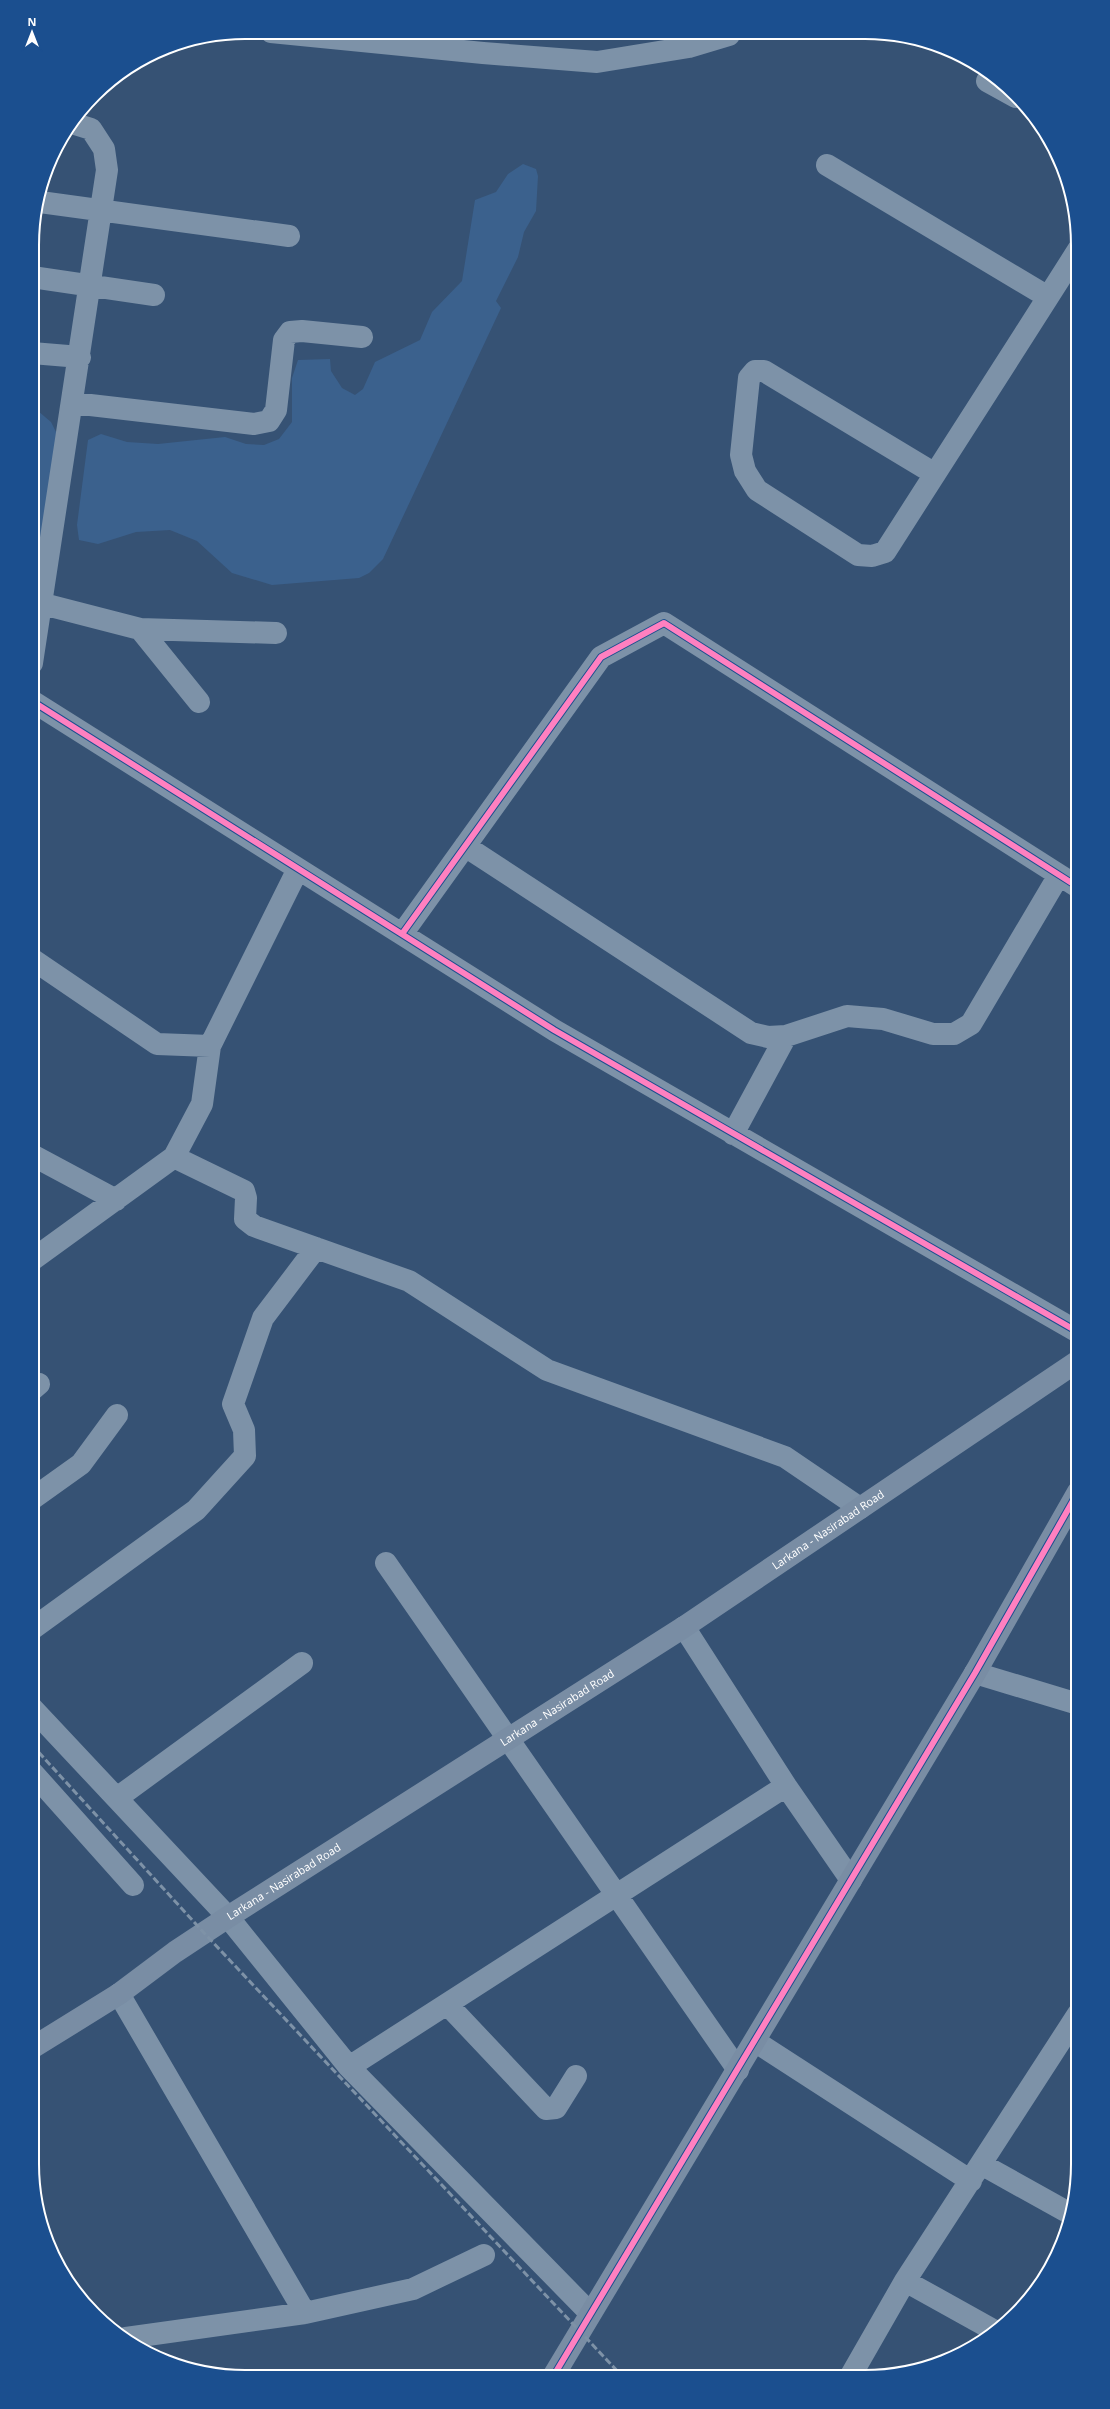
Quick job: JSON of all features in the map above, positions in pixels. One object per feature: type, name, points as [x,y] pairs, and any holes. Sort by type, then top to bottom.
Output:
[{"type":"main road","name":"Larkana - Nasirabad Road","points":[[39,2044],[119,1994],[175,1952],[228,1917],[684,1627],[1071,1366]]},
{"type":"main road","points":[[557,2370],[590,2313],[756,2042],[975,1673],[1071,1504]]},
{"type":"street","points":[[354,39],[597,62],[689,47],[716,39]]},
{"type":"street","points":[[39,625],[108,170],[104,149],[91,129],[78,125]]},
{"type":"street","points":[[827,165],[1048,297]]},
{"type":"street","points":[[44,202],[289,236]]},
{"type":"street","points":[[935,474],[764,371],[755,371],[749,378],[740,455],[745,471],[757,490],[858,555],[872,556],[884,552],[935,474],[1071,261]]},
{"type":"street","points":[[39,278],[154,294]]},
{"type":"street","points":[[73,403],[254,424],[269,421],[276,410],[284,340],[290,332],[302,331],[362,337]]},
{"type":"street","points":[[39,354],[80,357]]},
{"type":"street","points":[[43,604],[140,630],[276,633]]},
{"type":"street","points":[[402,934],[601,656],[664,623],[1071,883]]},
{"type":"street","points":[[140,630],[198,702]]},
{"type":"street","points":[[39,712],[298,869],[554,1030],[1071,1328]]},
{"type":"street","points":[[465,846],[751,1033],[768,1037],[786,1036],[847,1016],[883,1018],[933,1034],[954,1034],[971,1024],[1059,875]]},
{"type":"street","points":[[39,1255],[174,1157],[202,1104],[210,1046],[298,869]]},
{"type":"street","points":[[39,964],[157,1044],[210,1046]]},
{"type":"street","points":[[733,1134],[786,1036]]},
{"type":"street","points":[[174,1157],[244,1191],[246,1198],[246,1219],[254,1226],[408,1281],[546,1370],[785,1457],[860,1508]]},
{"type":"street","points":[[39,1159],[116,1200]]},
{"type":"street","points":[[39,1623],[196,1510],[244,1456],[244,1430],[233,1404],[263,1318],[316,1248]]},
{"type":"street","points":[[39,1494],[80,1464],[116,1415]]},
{"type":"street","points":[[386,1563],[738,2070]]},
{"type":"street","points":[[684,1627],[786,1786],[851,1880]]},
{"type":"street","points":[[116,1798],[302,1663]]},
{"type":"street","points":[[975,1673],[1071,1702]]},
{"type":"street","points":[[39,1716],[228,1917],[349,2067],[590,2313]]},
{"type":"street","points":[[39,1780],[133,1885]]},
{"type":"street","points":[[349,2067],[786,1786]]},
{"type":"street","points":[[119,1994],[305,2313]]},
{"type":"street","points":[[447,2004],[546,2109],[556,2108],[576,2076]]},
{"type":"street","points":[[854,2370],[905,2281],[1071,2025]]},
{"type":"street","points":[[756,2042],[976,2173],[1065,2211]]},
{"type":"street","points":[[134,2337],[305,2313],[413,2290],[484,2255]]},
{"type":"street","points":[[905,2281],[989,2328]]},
{"type":"water","points":[[523,164],[536,169],[538,176],[536,211],[524,232],[518,257],[496,301],[501,308],[383,559],[369,573],[359,578],[272,585],[232,573],[197,541],[170,530],[136,532],[98,544],[79,540],[77,525],[88,440],[101,434],[127,442],[158,444],[225,437],[246,444],[264,445],[279,439],[292,422],[292,378],[298,360],[330,359],[331,371],[342,388],[355,395],[363,389],[375,362],[420,340],[432,312],[462,281],[475,200],[496,192],[508,174]]},
{"type":"water","points":[[39,412],[51,422],[59,438],[44,545],[39,553]]},
{"type":"railway","points":[[39,1753],[205,1934],[616,2370]]},
{"type":"cycle path","points":[[402,934],[601,657],[664,623],[1071,883]]},
{"type":"cycle path","points":[[39,705],[554,1030],[1071,1328]]},
{"type":"cycle path","points":[[557,2370],[975,1673],[1071,1504]]}]
